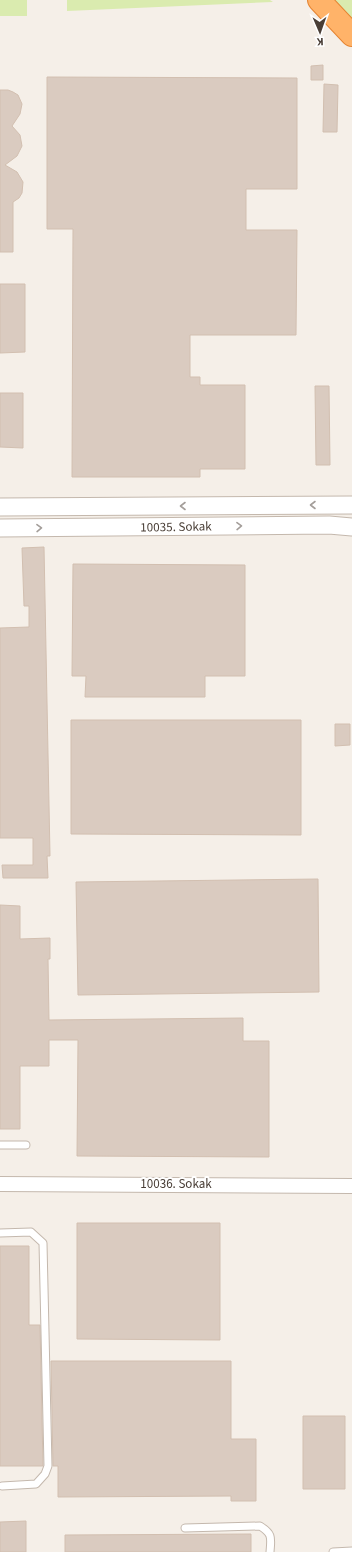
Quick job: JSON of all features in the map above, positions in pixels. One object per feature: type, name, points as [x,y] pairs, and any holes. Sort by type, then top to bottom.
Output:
[{"type":"highway","points":[[319,0],[352,35]]},
{"type":"street","name":"10035. Sokak","points":[[0,506],[352,505]]},
{"type":"street","name":"10035. Sokak","points":[[0,528],[321,525],[352,528]]},
{"type":"street","name":"10036. Sokak","points":[[0,1184],[352,1186]]},
{"type":"lane","points":[[0,1145],[26,1145]]},
{"type":"lane","points":[[0,1233],[31,1232],[43,1243],[48,1466],[45,1474],[36,1484],[2,1486]]},
{"type":"lane","points":[[186,1528],[260,1526],[270,1534],[270,1552]]},
{"type":"lane","points":[[333,1552],[352,1551]]},
{"type":"green space","points":[[0,0],[27,0],[27,16],[0,16]]},
{"type":"green space","points":[[67,0],[270,0],[273,2],[67,11]]},
{"type":"green space","points":[[332,0],[352,0],[352,21]]},
{"type":"building","points":[[323,65],[323,80],[311,80],[311,66]]},
{"type":"building","points":[[47,77],[297,78],[297,189],[246,189],[246,230],[297,230],[296,335],[190,335],[190,377],[200,377],[200,385],[245,385],[245,469],[200,469],[200,477],[72,477],[73,229],[47,229]]},
{"type":"building","points":[[324,84],[338,85],[337,132],[323,132]]},
{"type":"building","points":[[0,90],[8,90],[18,95],[22,104],[20,114],[12,126],[20,135],[22,146],[17,156],[5,165],[17,172],[23,182],[22,193],[19,198],[13,202],[13,252],[0,252]]},
{"type":"building","points":[[0,284],[25,284],[25,352],[0,353]]},
{"type":"building","points":[[315,386],[329,386],[330,465],[316,465]]},
{"type":"building","points":[[0,393],[23,393],[23,448],[0,447]]},
{"type":"building","points":[[44,547],[50,856],[47,856],[48,878],[3,878],[2,865],[33,865],[33,838],[0,838],[0,628],[29,627],[29,606],[24,606],[22,548]]},
{"type":"building","points":[[73,564],[245,565],[245,676],[205,676],[205,697],[85,697],[86,676],[72,676]]},
{"type":"building","points":[[71,720],[301,720],[301,835],[71,834]]},
{"type":"building","points":[[335,724],[350,724],[350,745],[335,746]]},
{"type":"building","points":[[318,879],[319,992],[78,995],[76,882]]},
{"type":"building","points":[[0,905],[20,906],[20,939],[50,938],[50,959],[48,959],[49,1020],[243,1018],[243,1041],[269,1041],[269,1157],[77,1156],[78,1040],[49,1040],[49,1066],[20,1066],[20,1129],[0,1129]]},
{"type":"building","points":[[77,1223],[220,1223],[220,1340],[77,1339]]},
{"type":"building","points":[[0,1246],[29,1246],[29,1325],[40,1325],[43,1466],[0,1466]]},
{"type":"building","points":[[51,1361],[231,1361],[231,1439],[256,1439],[256,1501],[231,1501],[231,1496],[58,1497],[58,1466],[53,1466]]},
{"type":"building","points":[[303,1416],[345,1416],[345,1489],[303,1489]]},
{"type":"building","points":[[26,1521],[26,1552],[0,1552],[0,1522]]},
{"type":"building","points":[[251,1534],[251,1552],[65,1552],[65,1535]]}]
